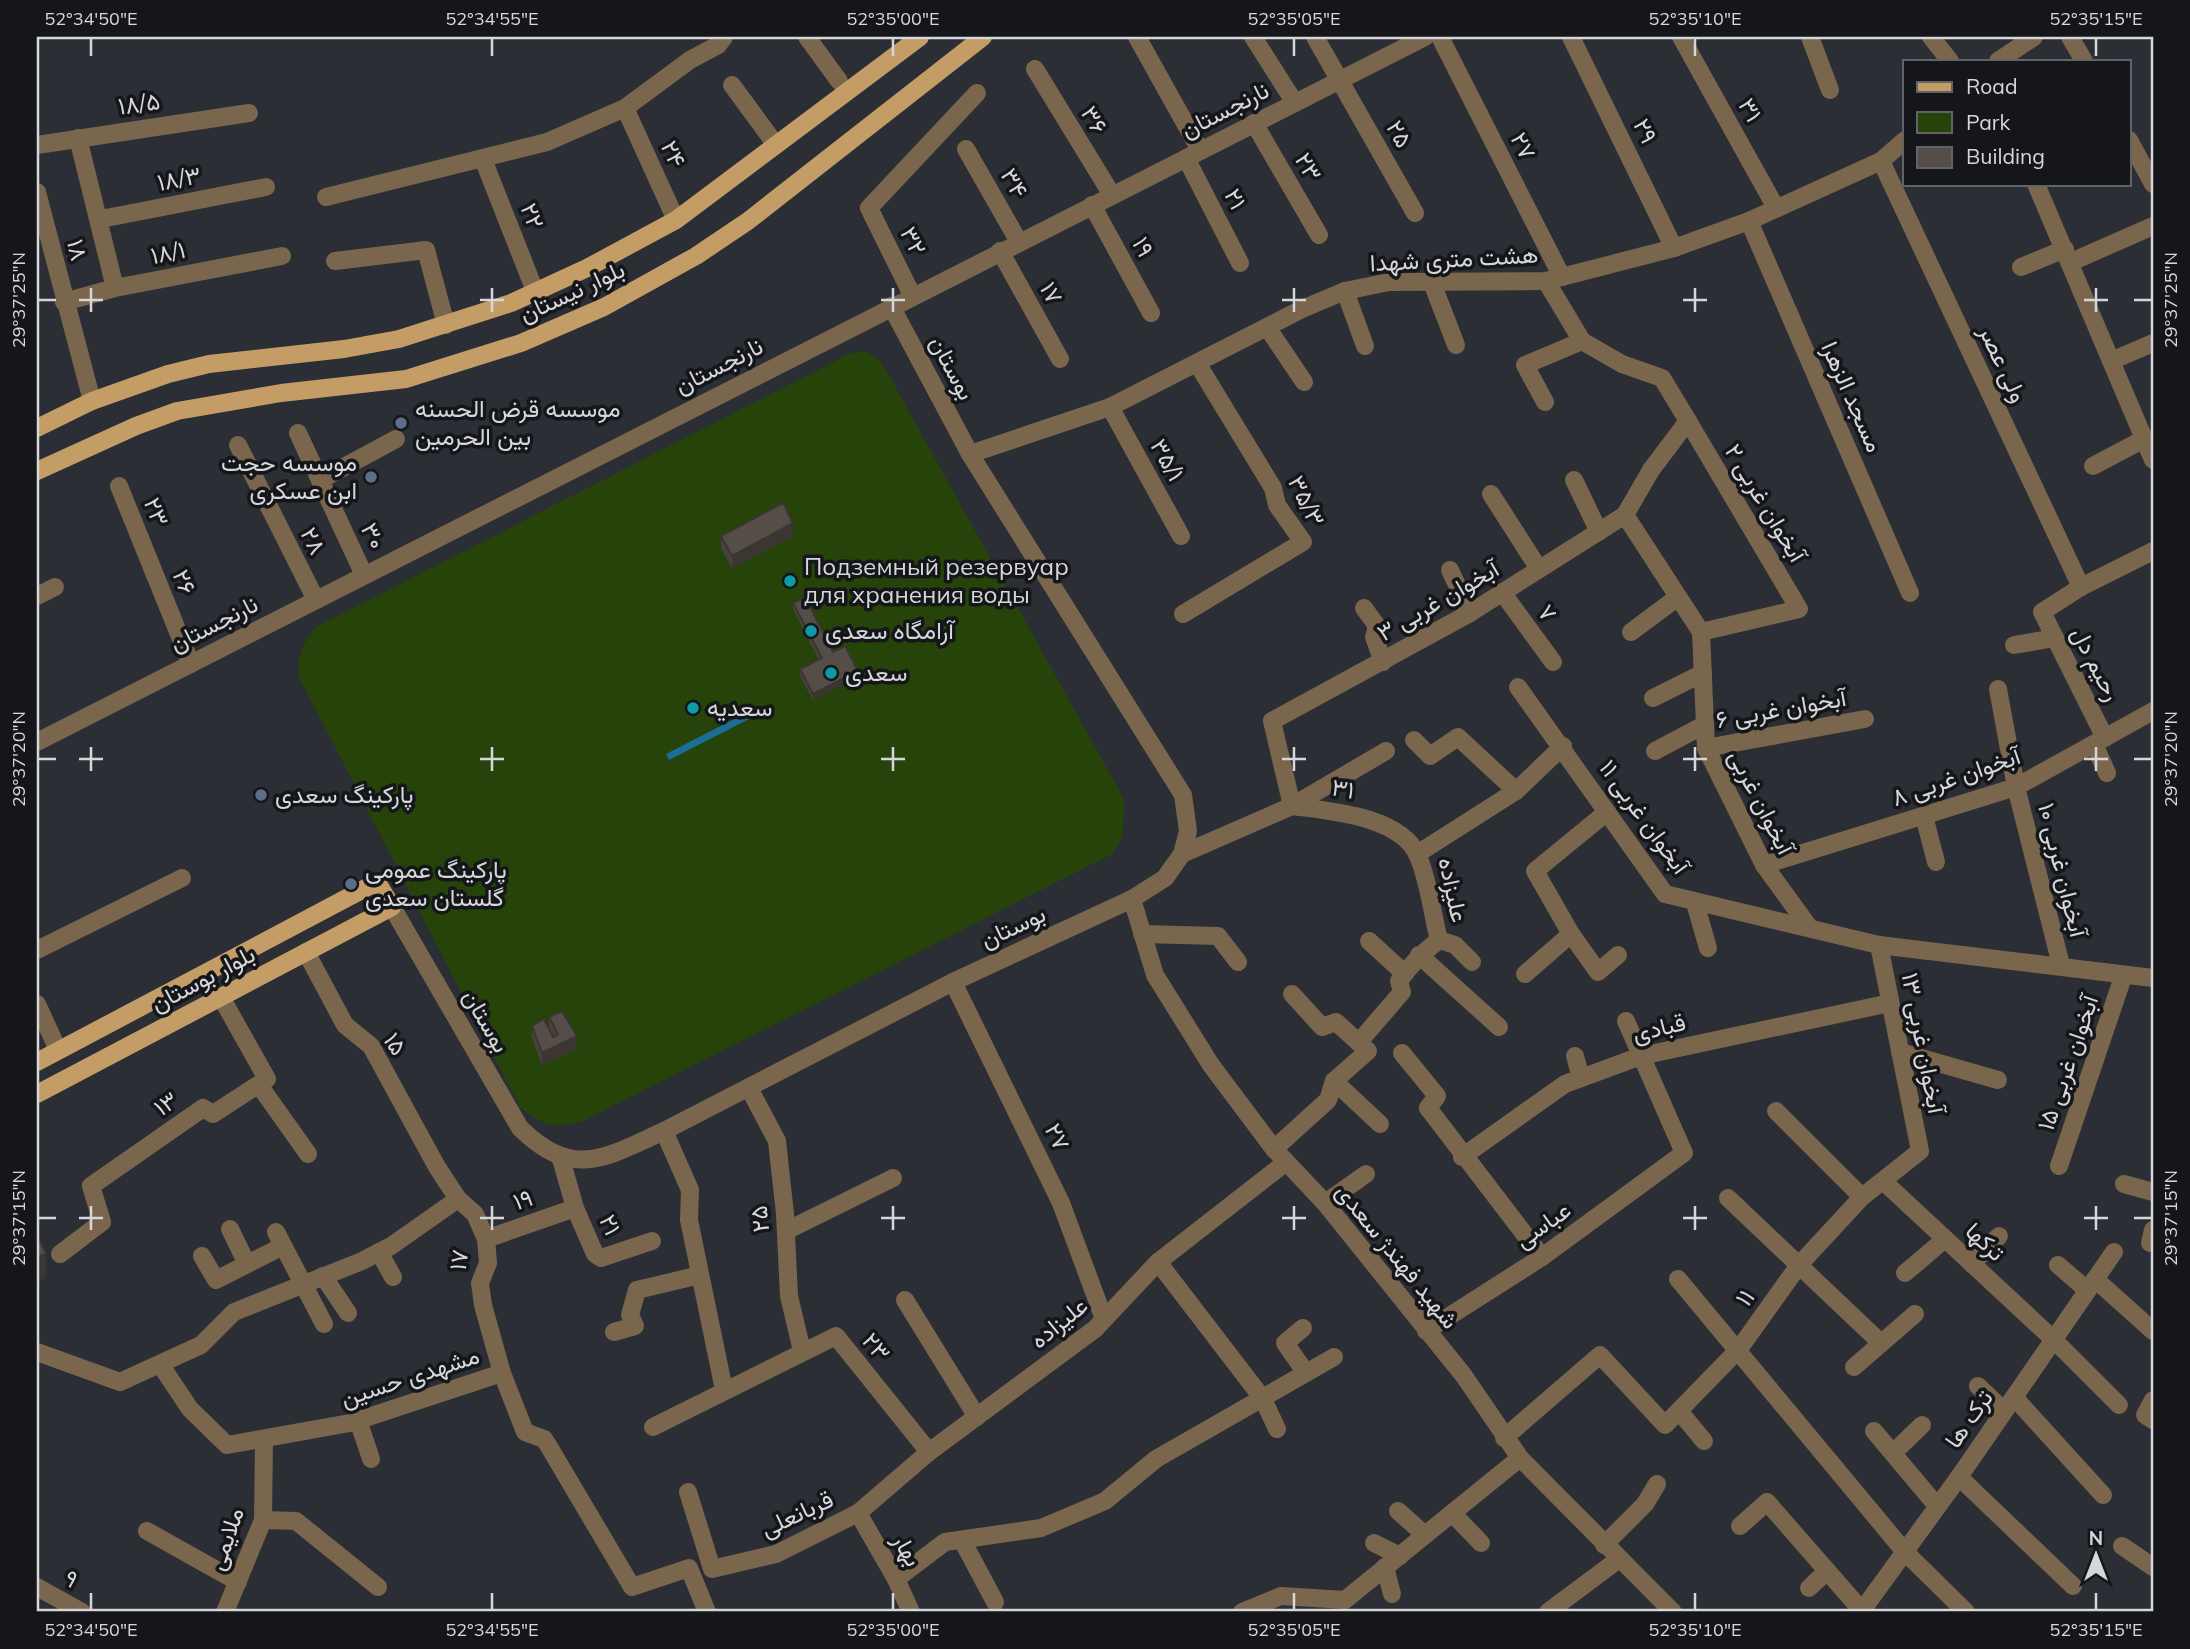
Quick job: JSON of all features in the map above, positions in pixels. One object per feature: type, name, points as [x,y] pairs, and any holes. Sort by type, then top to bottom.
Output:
[{"type":"main road","name":"بلوار نیستان","points":[[37,471],[112,436],[177,411],[281,393],[406,379],[521,343],[604,307],[696,256],[748,221],[982,37]]},
{"type":"main road","name":"بلوار نیستان","points":[[37,428],[92,401],[168,374],[209,364],[276,354],[344,349],[446,325],[535,291],[676,220],[913,39]]},
{"type":"main road","name":"بلوار بوستان","points":[[37,1062],[377,882],[392,907],[37,1094]]},
{"type":"street","points":[[326,197],[547,142],[625,108],[691,60],[719,45],[724,37]]},
{"type":"street","points":[[807,37],[839,81]]},
{"type":"street","name":"۲۱","points":[[1137,37],[1193,154],[1240,262]]},
{"type":"street","points":[[1253,37],[1295,103]]},
{"type":"street","name":"۲۵","points":[[1315,37],[1415,213]]},
{"type":"street","name":"نارنجستان","points":[[37,742],[912,295],[1425,37]]},
{"type":"street","name":"۲۷","points":[[1440,37],[1554,279]]},
{"type":"street","name":"۲۹","points":[[1571,37],[1674,248]]},
{"type":"street","name":"۳۱","points":[[1681,37],[1776,208]]},
{"type":"street","points":[[1810,37],[1830,90]]},
{"type":"street","points":[[1931,37],[1949,60]]},
{"type":"street","points":[[2000,60],[2034,37]]},
{"type":"street","points":[[2070,37],[2083,60]]},
{"type":"street","name":"۳۶","points":[[1035,69],[1112,195]]},
{"type":"street","points":[[732,85],[776,145]]},
{"type":"street","name":"۳۲","points":[[912,295],[869,208],[976,93]]},
{"type":"street","name":"۲۴","points":[[625,108],[676,220]]},
{"type":"street","name":"۱۸/۵","points":[[37,145],[249,113]]},
{"type":"street","name":"۲۳","points":[[1254,123],[1319,236]]},
{"type":"street","points":[[78,138],[101,219],[115,288]]},
{"type":"street","name":"هشت متری شهدا","points":[[970,454],[1110,407],[1267,327],[1345,291],[1389,282],[1554,279],[1674,248],[1749,221],[1881,161],[1903,142]]},
{"type":"street","points":[[2130,142],[2153,184]]},
{"type":"street","name":"۳۴","points":[[966,149],[1019,242]]},
{"type":"street","name":"۲۲","points":[[483,159],[535,291]]},
{"type":"street","name":"ولی عصر","points":[[1881,161],[2081,587]]},
{"type":"street","points":[[2037,186],[2153,460]]},
{"type":"street","name":"۱۸/۳","points":[[101,219],[266,187]]},
{"type":"street","name":"۱۸","points":[[37,192],[42,229],[92,401]]},
{"type":"street","name":"۱۹","points":[[1092,205],[1151,313]]},
{"type":"street","name":"مسجد الزهرا","points":[[1749,221],[1910,593]]},
{"type":"street","points":[[2021,267],[2068,256],[2153,226]]},
{"type":"street","points":[[335,261],[426,250],[446,325]]},
{"type":"street","name":"۱۷","points":[[1000,251],[1060,359]]},
{"type":"street","name":"۱۸/۱","points":[[64,302],[115,288],[282,256]]},
{"type":"street","points":[[1554,279],[1582,341],[1622,364],[1662,378],[1688,421],[1651,470],[1625,515],[1702,632]]},
{"type":"street","points":[[1431,280],[1456,345]]},
{"type":"street","points":[[1345,291],[1365,345]]},
{"type":"street","name":"بوستان","points":[[392,907],[520,1128],[538,1146],[561,1159],[588,1159],[621,1151],[664,1131],[953,982],[1132,899],[1164,878],[1182,854],[1188,831],[1183,795],[970,454],[891,306]]},
{"type":"street","points":[[1267,327],[1304,382]]},
{"type":"street","points":[[1545,402],[1525,365],[1582,341]]},
{"type":"street","points":[[2110,361],[2153,343]]},
{"type":"street","name":"۳۵/۳","points":[[1183,614],[1303,542],[1276,505],[1273,488],[1196,363]]},
{"type":"street","name":"۳۵/۱","points":[[1110,407],[1181,536]]},
{"type":"street","name":"آبخوان غربی ۲","points":[[1688,421],[1799,609],[1702,632]]},
{"type":"street","points":[[298,433],[320,480],[396,439]]},
{"type":"street","points":[[2093,466],[2144,439]]},
{"type":"street","name":"۲۸","points":[[238,445],[316,600]]},
{"type":"street","name":"۳۰","points":[[320,480],[364,576]]},
{"type":"street","points":[[1574,480],[1599,531]]},
{"type":"street","name":"۲۳","points":[[119,486],[147,557]]},
{"type":"street","points":[[1491,494],[1539,569]]},
{"type":"street","name":"آبخوان غربی ۳","points":[[1292,806],[1272,720],[1470,614],[1625,515]]},
{"type":"street","points":[[2081,587],[2152,555]]},
{"type":"street","name":"۲۶","points":[[147,557],[191,664]]},
{"type":"street","points":[[1450,570],[1470,614]]},
{"type":"street","points":[[37,596],[55,587]]},
{"type":"street","name":"رحیم دل","points":[[2081,587],[2042,612],[2100,741],[2107,773]]},
{"type":"street","name":"۷","points":[[1502,592],[1553,662]]},
{"type":"street","points":[[1631,632],[1678,597]]},
{"type":"street","points":[[1364,608],[1377,626],[1374,637],[1383,662]]},
{"type":"street","name":"آبخوان غربی","points":[[1702,632],[1706,748],[1764,865],[1809,927]]},
{"type":"street","points":[[2014,645],[2055,638]]},
{"type":"street","points":[[1653,698],[1703,673]]},
{"type":"street","name":"آبخوان غربی ۱۱","points":[[1518,687],[1563,746],[1665,894],[1809,927]]},
{"type":"street","name":"آبخوان غربی ۱۰","points":[[1998,689],[2016,787],[2061,965]]},
{"type":"street","name":"آبخوان غربی ۸","points":[[1764,865],[2016,787],[2153,711]]},
{"type":"street","name":"آبخوان غربی ۶","points":[[1706,748],[1865,719]]},
{"type":"street","points":[[1655,751],[1704,724]]},
{"type":"street","points":[[1414,740],[1430,756],[1458,737],[1516,791]]},
{"type":"street","name":"علیزاده","points":[[858,1513],[929,1452],[1104,1319],[1158,1262],[1279,1156],[1328,1100],[1334,1081],[1363,1047],[1402,992],[1399,981],[1404,973],[1439,940],[1417,854],[1516,791],[1563,746]]},
{"type":"street","points":[[1182,854],[1292,806],[1386,751]]},
{"type":"street","name":"۳۱","points":[[1292,806],[1354,815],[1399,832],[1417,854]]},
{"type":"street","points":[[1607,812],[1535,871],[1571,934],[1598,972],[1618,956]]},
{"type":"street","points":[[1924,816],[1937,862]]},
{"type":"street","points":[[37,950],[182,878]]},
{"type":"street","name":"شهید فهندژ سعدی","points":[[1132,899],[1155,975],[1211,1065],[1279,1156],[1325,1203],[1464,1376],[1520,1458],[1672,1612]]},
{"type":"street","points":[[1695,903],[1708,948]]},
{"type":"street","points":[[1809,927],[1879,945],[2061,965],[2123,977],[2153,978]]},
{"type":"street","points":[[1142,934],[1218,936],[1238,962]]},
{"type":"street","points":[[1525,974],[1571,934]]},
{"type":"street","points":[[1439,940],[1455,945],[1472,962]]},
{"type":"street","points":[[1369,941],[1404,973]]},
{"type":"street","name":"آبخوان غربی ۱۳","points":[[1879,945],[1920,1151]]},
{"type":"street","name":"۱۵","points":[[306,953],[345,1025],[371,1046],[437,1167]]},
{"type":"street","points":[[1419,956],[1499,1027]]},
{"type":"street","name":"آبخوان غربی ۱۵","points":[[2059,1166],[2123,977]]},
{"type":"street","name":"۲۷","points":[[953,982],[1061,1203],[1104,1319]]},
{"type":"street","points":[[1292,995],[1322,1027],[1336,1021],[1363,1047]]},
{"type":"street","points":[[221,997],[267,1079],[259,1085],[308,1154]]},
{"type":"street","name":"قبادی","points":[[1462,1157],[1565,1084],[1641,1056],[1890,1003]]},
{"type":"street","points":[[37,1004],[58,1050]]},
{"type":"street","points":[[1626,1021],[1641,1056]]},
{"type":"street","points":[[1900,1052],[1998,1080]]},
{"type":"street","points":[[1402,1053],[1437,1096],[1427,1108],[1462,1157],[1542,1257]]},
{"type":"street","points":[[1575,1056],[1581,1078]]},
{"type":"street","name":"عباسی","points":[[1426,1331],[1542,1257],[1684,1153],[1641,1056]]},
{"type":"street","points":[[1334,1081],[1380,1124]]},
{"type":"street","name":"۱۳","points":[[60,1254],[102,1222],[91,1186],[203,1108],[213,1114],[259,1085]]},
{"type":"street","name":"۲۵","points":[[749,1088],[776,1141],[786,1231],[789,1296],[802,1351]]},
{"type":"street","points":[[1776,1111],[1862,1197]]},
{"type":"street","points":[[664,1131],[690,1190],[689,1220],[724,1390]]},
{"type":"street","name":"۱۱","points":[[1504,1438],[1600,1355],[1665,1425],[1739,1349],[1799,1265],[1862,1197],[1920,1151]]},
{"type":"street","name":"۲۱","points":[[561,1159],[575,1208],[595,1254],[601,1258],[652,1241]]},
{"type":"street","name":"۱۷","points":[[437,1167],[458,1199],[475,1214],[486,1239],[488,1264],[480,1283],[488,1325],[502,1373]]},
{"type":"street","points":[[1325,1203],[1366,1174]]},
{"type":"street","points":[[786,1231],[892,1178]]},
{"type":"street","name":"ترکها","points":[[1883,1181],[2053,1339],[2119,1405]]},
{"type":"street","points":[[2124,1184],[2153,1192]]},
{"type":"street","points":[[1728,1198],[1881,1343]]},
{"type":"street","points":[[37,1352],[120,1382],[201,1345],[234,1312],[379,1252],[458,1199]]},
{"type":"street","name":"۱۹","points":[[486,1239],[575,1208]]},
{"type":"street","points":[[230,1229],[247,1264]]},
{"type":"street","points":[[1972,1264],[1999,1236]]},
{"type":"street","points":[[202,1256],[216,1280],[247,1264],[280,1239],[324,1324]]},
{"type":"street","points":[[1905,1273],[1945,1239]]},
{"type":"street","points":[[379,1252],[393,1277]]},
{"type":"street","name":"ترک ها","points":[[1862,1612],[2114,1252]]},
{"type":"street","points":[[1158,1262],[1263,1399],[1277,1429]]},
{"type":"street","points":[[2058,1265],[2091,1284],[2153,1331]]},
{"type":"street","points":[[614,1332],[635,1325],[630,1315],[637,1290],[700,1275]]},
{"type":"street","points":[[323,1276],[348,1313]]},
{"type":"street","points":[[1678,1279],[1739,1349],[1905,1552],[1966,1612]]},
{"type":"street","points":[[905,1300],[976,1417]]},
{"type":"street","points":[[1854,1367],[1914,1314]]},
{"type":"street","points":[[1303,1328],[1285,1343],[1306,1373]]},
{"type":"street","name":"۲۳","points":[[653,1427],[836,1336],[929,1452]]},
{"type":"street","points":[[896,1579],[944,1542],[1041,1528],[1105,1501],[1156,1459],[1334,1357]]},
{"type":"street","name":"مشهدی حسین","points":[[160,1364],[190,1409],[227,1446],[358,1420],[502,1373],[525,1432],[544,1439],[632,1587],[689,1568],[707,1612]]},
{"type":"street","points":[[1978,1386],[2009,1404],[2103,1495]]},
{"type":"street","points":[[2153,1400],[2145,1415],[2153,1420]]},
{"type":"street","points":[[1679,1411],[1704,1441]]},
{"type":"street","points":[[358,1420],[371,1459]]},
{"type":"street","points":[[1893,1453],[1922,1425]]},
{"type":"street","points":[[1874,1431],[1937,1506]]},
{"type":"street","name":"ملایمی","points":[[225,1612],[263,1520],[264,1438]]},
{"type":"street","points":[[1242,1612],[1281,1596],[1345,1600],[1520,1458]]},
{"type":"street","points":[[1959,1476],[2073,1586]]},
{"type":"street","points":[[1604,1545],[1645,1504],[1657,1484]]},
{"type":"street","name":"قربانعلی","points":[[688,1492],[712,1569],[776,1554],[858,1513]]},
{"type":"street","points":[[1740,1526],[1767,1502],[1862,1612]]},
{"type":"street","points":[[1398,1511],[1425,1535]]},
{"type":"street","name":"بهار","points":[[858,1513],[896,1579],[911,1612]]},
{"type":"street","points":[[1452,1513],[1482,1543]]},
{"type":"street","points":[[263,1520],[296,1521],[377,1587]]},
{"type":"street","points":[[148,1531],[238,1582]]},
{"type":"street","points":[[962,1540],[995,1602]]},
{"type":"street","points":[[1374,1543],[1392,1561],[1392,1594]]},
{"type":"street","points":[[2122,1546],[2153,1567]]},
{"type":"street","points":[[1557,1610],[1619,1559]]},
{"type":"street","points":[[1810,1588],[1827,1571]]},
{"type":"street","name":"۹","points":[[37,1587],[62,1608],[82,1612]]},
{"type":"green space","points":[[865,351],[881,361],[1124,799],[1123,836],[1113,854],[583,1121],[564,1125],[542,1122],[520,1107],[299,677],[301,651],[314,628],[851,353]]},
{"type":"water","points":[[754,709],[757,715],[669,760],[666,754]]},
{"type":"building","points":[[783,503],[793,523],[732,556],[721,536]]},
{"type":"building","name":"آرامگاه سعدی","points":[[805,597],[833,652],[845,646],[858,671],[813,694],[800,669],[822,658],[793,603]]},
{"type":"building","points":[[562,1011],[577,1036],[542,1053],[532,1026],[544,1019],[553,1037],[555,1036],[558,1034],[549,1017]]},
{"type":"building","points":[[37,1236],[46,1253],[37,1258]]},
{"type":"place","name":"موسسه قرض الحسنه بین الحرمین","points":[[401,423]]},
{"type":"place","name":"موسسه حجت ابن عسکری","points":[[371,477]]},
{"type":"place","name":"Подземный резервуар для хранения воды","points":[[790,581]]},
{"type":"place","name":"آرامگاه سعدی","points":[[811,631]]},
{"type":"place","name":"سعدی","points":[[831,673]]},
{"type":"place","name":"سعدیه","points":[[693,708]]},
{"type":"place","name":"پارکینگ سعدی","points":[[261,795]]},
{"type":"place","name":"پارکینگ عمومی گلستان سعدی","points":[[351,884]]}]
